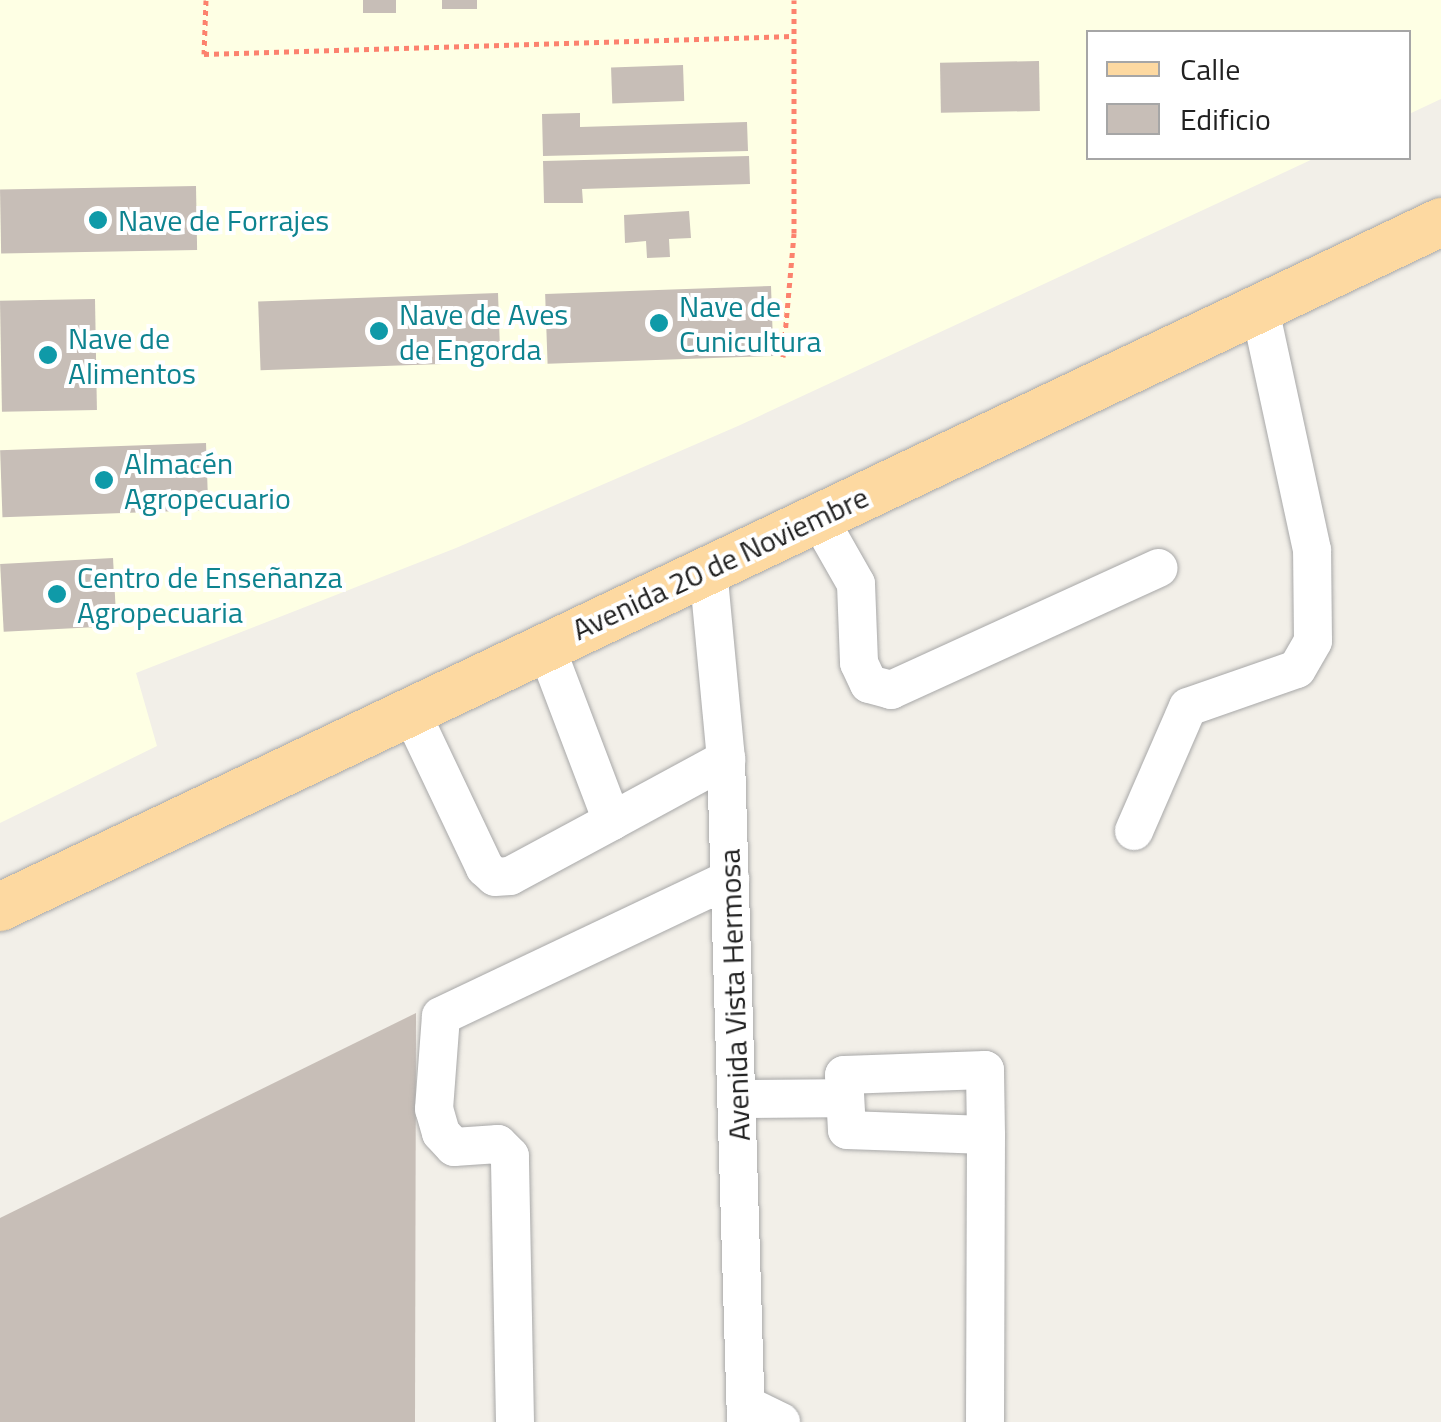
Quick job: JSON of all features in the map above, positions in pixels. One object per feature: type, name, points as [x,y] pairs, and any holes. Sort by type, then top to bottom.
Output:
[{"type":"main road","name":"Avenida 20 de Noviembre","points":[[0,907],[1258,305],[1441,222]]},
{"type":"street","points":[[1134,830],[1188,707],[1297,670],[1313,640],[1312,550],[1258,305]]},
{"type":"street","points":[[818,517],[856,584],[859,663],[869,684],[891,690],[1159,568]]},
{"type":"street","name":"Avenida Vista Hermosa","points":[[708,569],[726,758],[746,1413]]},
{"type":"street","points":[[545,645],[612,821]]},
{"type":"street","points":[[410,710],[496,877],[510,876],[726,758]]},
{"type":"street","points":[[515,1422],[510,1156],[498,1144],[454,1147],[441,1134],[434,1109],[441,1016],[730,879]]},
{"type":"street","points":[[968,1134],[847,1130],[844,1075],[948,1071],[968,1134],[985,1422]]},
{"type":"street","points":[[884,1074],[887,1132]]},
{"type":"street","points":[[737,1099],[846,1098]]},
{"type":"street","points":[[746,1413],[781,1422]]},
{"type":"path","points":[[206,0],[204,54],[792,36]]},
{"type":"path","points":[[783,357],[794,218],[794,0]]},
{"type":"shaded area","points":[[0,0],[1441,0],[1441,99],[1411,113],[1411,30],[1086,30],[1086,160],[1311,160],[738,426],[456,548],[136,673],[157,746],[0,823]]},
{"type":"building","points":[[363,0],[396,0],[396,13],[363,13]]},
{"type":"building","points":[[442,0],[477,0],[477,9],[442,9]]},
{"type":"building","points":[[1039,61],[1040,111],[941,113],[940,63]]},
{"type":"building","points":[[683,65],[684,101],[612,103],[611,68]]},
{"type":"building","points":[[580,113],[580,127],[747,122],[748,151],[543,156],[542,114]]},
{"type":"building","points":[[749,156],[750,184],[582,189],[583,203],[544,203],[543,161]]},
{"type":"building","name":"Nave de Forrajes","points":[[196,186],[197,250],[1,253],[0,189]]},
{"type":"building","points":[[689,211],[691,238],[669,239],[670,257],[647,258],[646,241],[625,243],[624,215]]},
{"type":"building","name":"Nave de Cunicultura","points":[[771,286],[773,356],[548,364],[545,294]]},
{"type":"building","name":"Nave de Aves de Engorda","points":[[498,293],[500,362],[261,370],[258,301]]},
{"type":"building","name":"Nave de Alimentos","points":[[95,299],[97,410],[2,412],[0,301]]},
{"type":"building","name":"Almacén Agropecuario","points":[[206,443],[208,510],[2,517],[0,450]]},
{"type":"building","name":"Centro de Enseñanza Agropecuaria","points":[[113,558],[117,626],[4,632],[0,564]]},
{"type":"building","points":[[416,1013],[415,1422],[0,1422],[0,1218]]},
{"type":"place","name":"Nave de Forrajes","points":[[98,220]]},
{"type":"place","name":"Nave de Cunicultura","points":[[659,323]]},
{"type":"place","name":"Nave de Aves de Engorda","points":[[379,331]]},
{"type":"place","name":"Nave de Alimentos","points":[[48,355]]},
{"type":"place","name":"Almacén Agropecuario","points":[[104,480]]},
{"type":"place","name":"Centro de Enseñanza Agropecuaria","points":[[57,594]]}]
